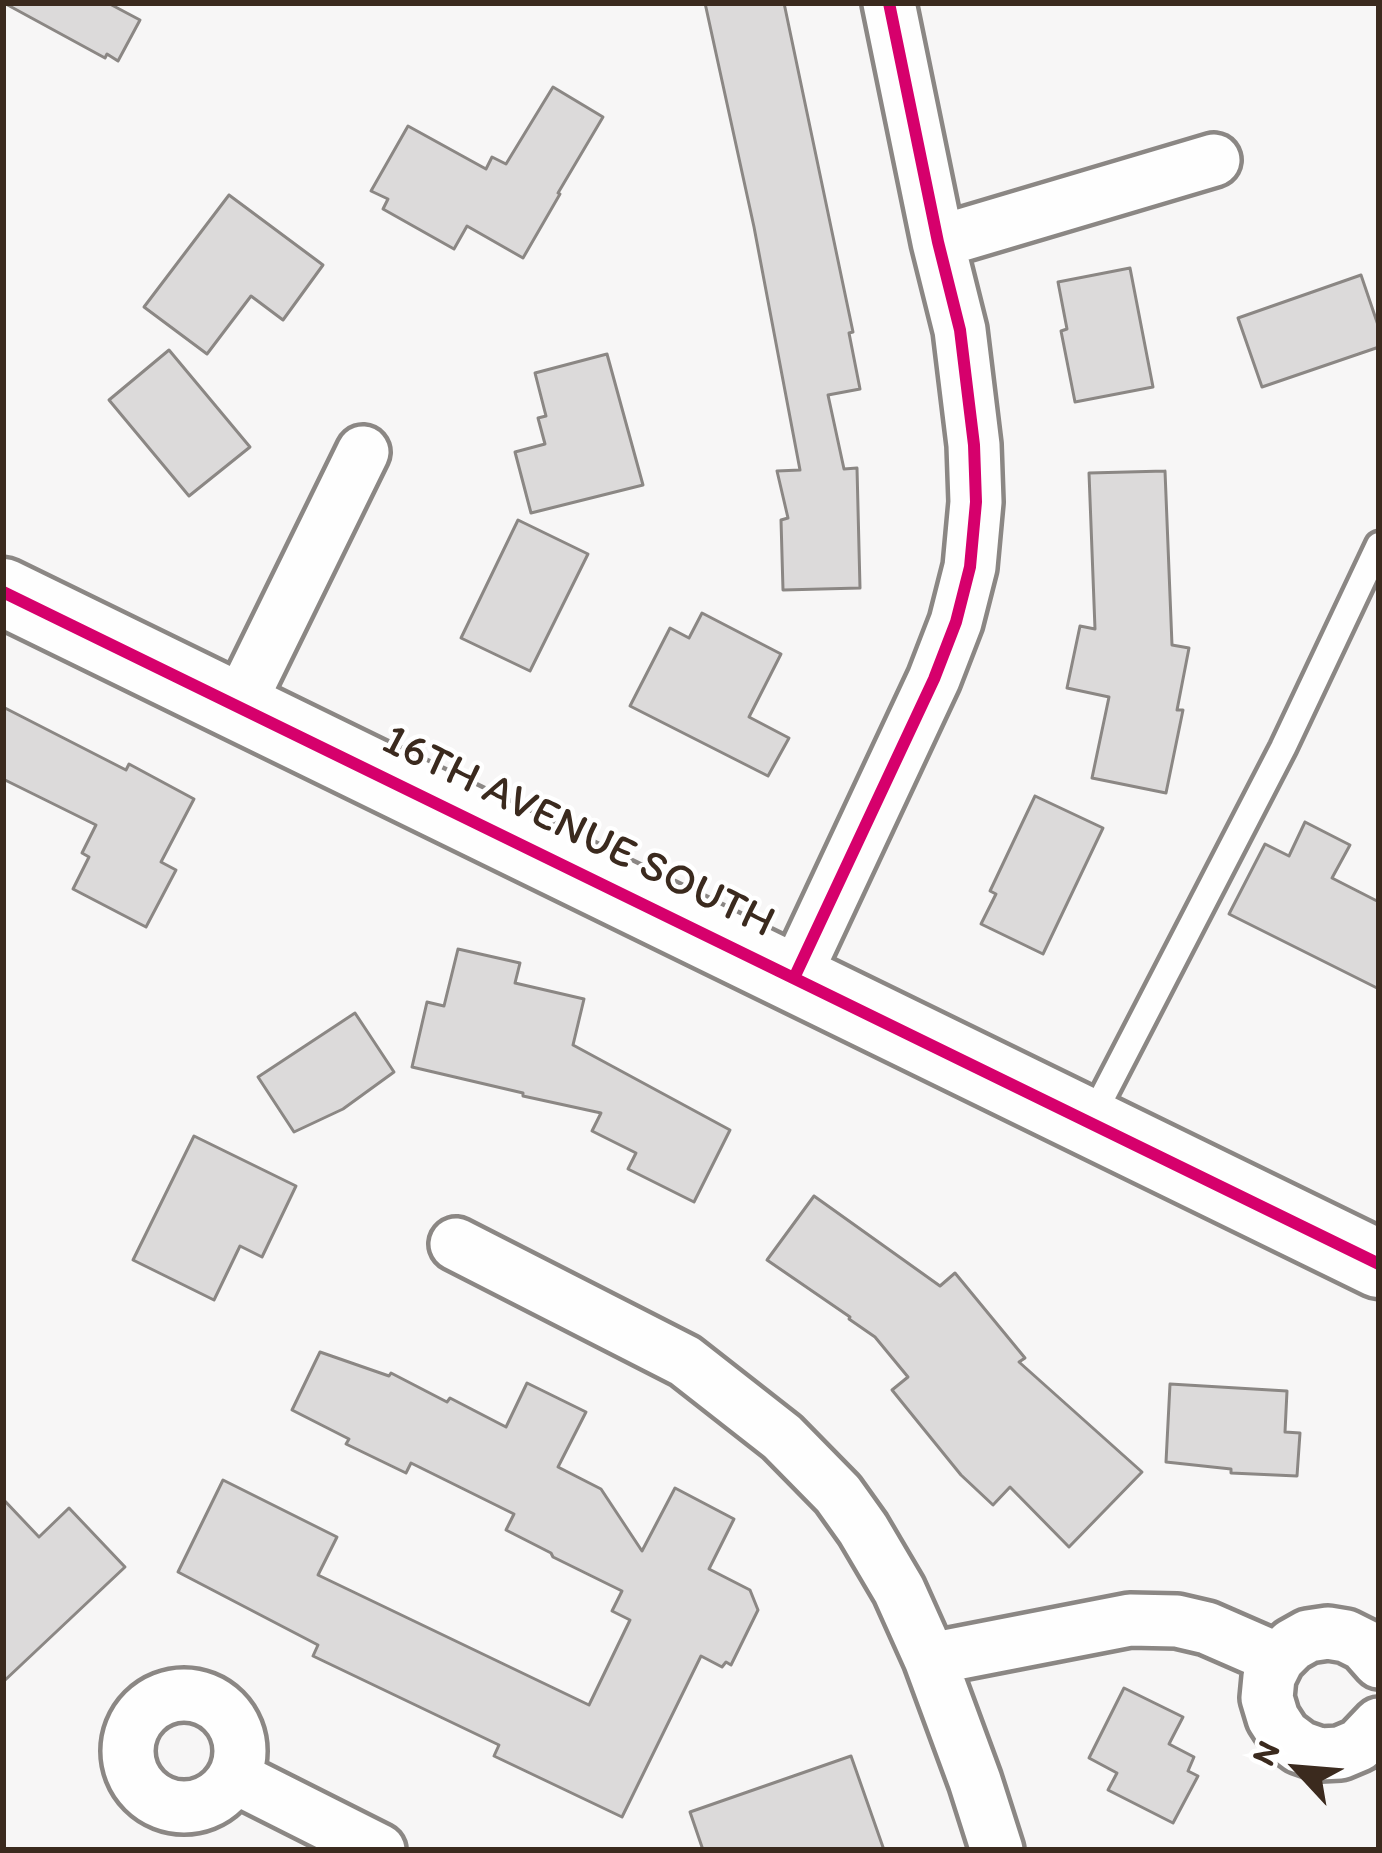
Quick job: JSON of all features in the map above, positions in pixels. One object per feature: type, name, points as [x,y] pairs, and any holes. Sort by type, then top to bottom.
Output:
[{"type":"main road","name":"16TH AVENUE SOUTH","points":[[3,592],[1379,1264]]},
{"type":"street","points":[[794,978],[934,679],[970,567],[976,502],[974,445],[960,330],[890,3]]},
{"type":"street","points":[[938,242],[1214,160]]},
{"type":"street","points":[[238,707],[363,452]]},
{"type":"street","points":[[456,1244],[685,1361],[782,1437],[838,1494],[898,1590],[930,1659],[997,1850]]},
{"type":"street","points":[[930,1659],[1130,1621],[1207,1628],[1278,1659]]},
{"type":"street","points":[[1379,1662],[1364,1645],[1346,1636],[1308,1636],[1278,1659],[1269,1677],[1267,1698],[1284,1735],[1320,1754],[1359,1745],[1379,1724]]},
{"type":"street","points":[[234,1777],[379,1850]]},
{"type":"lane","points":[[1089,1123],[1282,748],[1379,544]]},
{"type":"building","points":[[4,3],[108,3],[140,20],[118,61]]},
{"type":"building","points":[[705,3],[784,3],[853,332],[849,333],[860,389],[828,395],[844,469],[857,468],[860,588],[783,590],[781,520],[788,518],[777,471],[800,470]]},
{"type":"building","points":[[553,87],[603,117],[523,258],[467,226],[454,249],[383,209],[388,199],[371,191],[408,126],[486,169],[492,157],[506,164]]},
{"type":"building","points":[[229,195],[323,265],[283,320],[251,296],[207,354],[144,307]]},
{"type":"building","points":[[1130,268],[1153,387],[1075,402],[1061,331],[1067,329],[1058,282]]},
{"type":"building","points":[[1361,275],[1379,328],[1379,347],[1262,387],[1238,318]]},
{"type":"building","points":[[169,350],[250,447],[189,496],[109,400]]},
{"type":"building","points":[[607,354],[643,485],[531,513],[515,452],[545,444],[538,418],[546,416],[535,373]]},
{"type":"building","points":[[1165,471],[1172,645],[1189,648],[1177,710],[1183,710],[1166,793],[1092,778],[1109,697],[1067,688],[1080,626],[1095,629],[1089,473]]},
{"type":"building","points":[[518,520],[588,554],[530,671],[461,638]]},
{"type":"building","points":[[702,613],[781,654],[749,717],[789,738],[768,776],[630,706],[670,628],[689,638]]},
{"type":"building","points":[[3,707],[194,799],[161,862],[176,870],[146,927],[73,889],[89,857],[82,853],[96,825],[3,779]]},
{"type":"building","points":[[1035,796],[1103,828],[1043,954],[981,924],[996,894],[990,891]]},
{"type":"building","points":[[1305,822],[1350,845],[1332,878],[1379,902],[1379,989],[1229,914],[1265,844],[1289,856]]},
{"type":"building","points":[[458,949],[520,963],[515,983],[584,999],[573,1045],[730,1130],[694,1202],[628,1169],[636,1153],[592,1131],[601,1113],[412,1067],[427,1002],[444,1006]]},
{"type":"building","points":[[355,1013],[394,1072],[343,1109],[294,1132],[258,1077]]},
{"type":"building","points":[[194,1136],[296,1186],[262,1257],[240,1246],[214,1300],[133,1260]]},
{"type":"building","points":[[814,1196],[940,1286],[955,1273],[1025,1358],[1019,1362],[1142,1472],[1069,1547],[1010,1487],[993,1505],[961,1475],[892,1390],[908,1377],[875,1337],[767,1260]]},
{"type":"building","points":[[320,1352],[391,1373],[506,1427],[527,1383],[586,1412],[558,1467],[601,1489],[642,1551],[675,1488],[734,1519],[709,1569],[750,1590],[758,1610],[731,1665],[726,1662],[722,1667],[701,1656],[622,1817],[494,1756],[499,1745],[313,1656],[318,1645],[178,1572],[223,1480],[337,1537],[318,1575],[589,1705],[630,1620],[612,1611],[622,1591],[506,1530],[514,1514],[411,1463],[406,1473],[346,1444],[349,1439],[292,1410]]},
{"type":"building","points":[[1170,1384],[1287,1391],[1285,1432],[1300,1433],[1297,1476],[1231,1473],[1231,1469],[1166,1462]]},
{"type":"building","points":[[3,1499],[39,1537],[69,1508],[125,1567],[3,1682]]},
{"type":"building","points":[[1124,1688],[1183,1717],[1169,1744],[1194,1757],[1188,1771],[1198,1776],[1173,1823],[1108,1790],[1117,1773],[1089,1758]]},
{"type":"building","points":[[851,1756],[884,1850],[703,1850],[690,1812]]},
{"type":"cycle path","points":[[794,978],[934,679],[970,567],[976,502],[974,445],[960,330],[889,3]]},
{"type":"cycle path","points":[[3,592],[1379,1264]]}]
